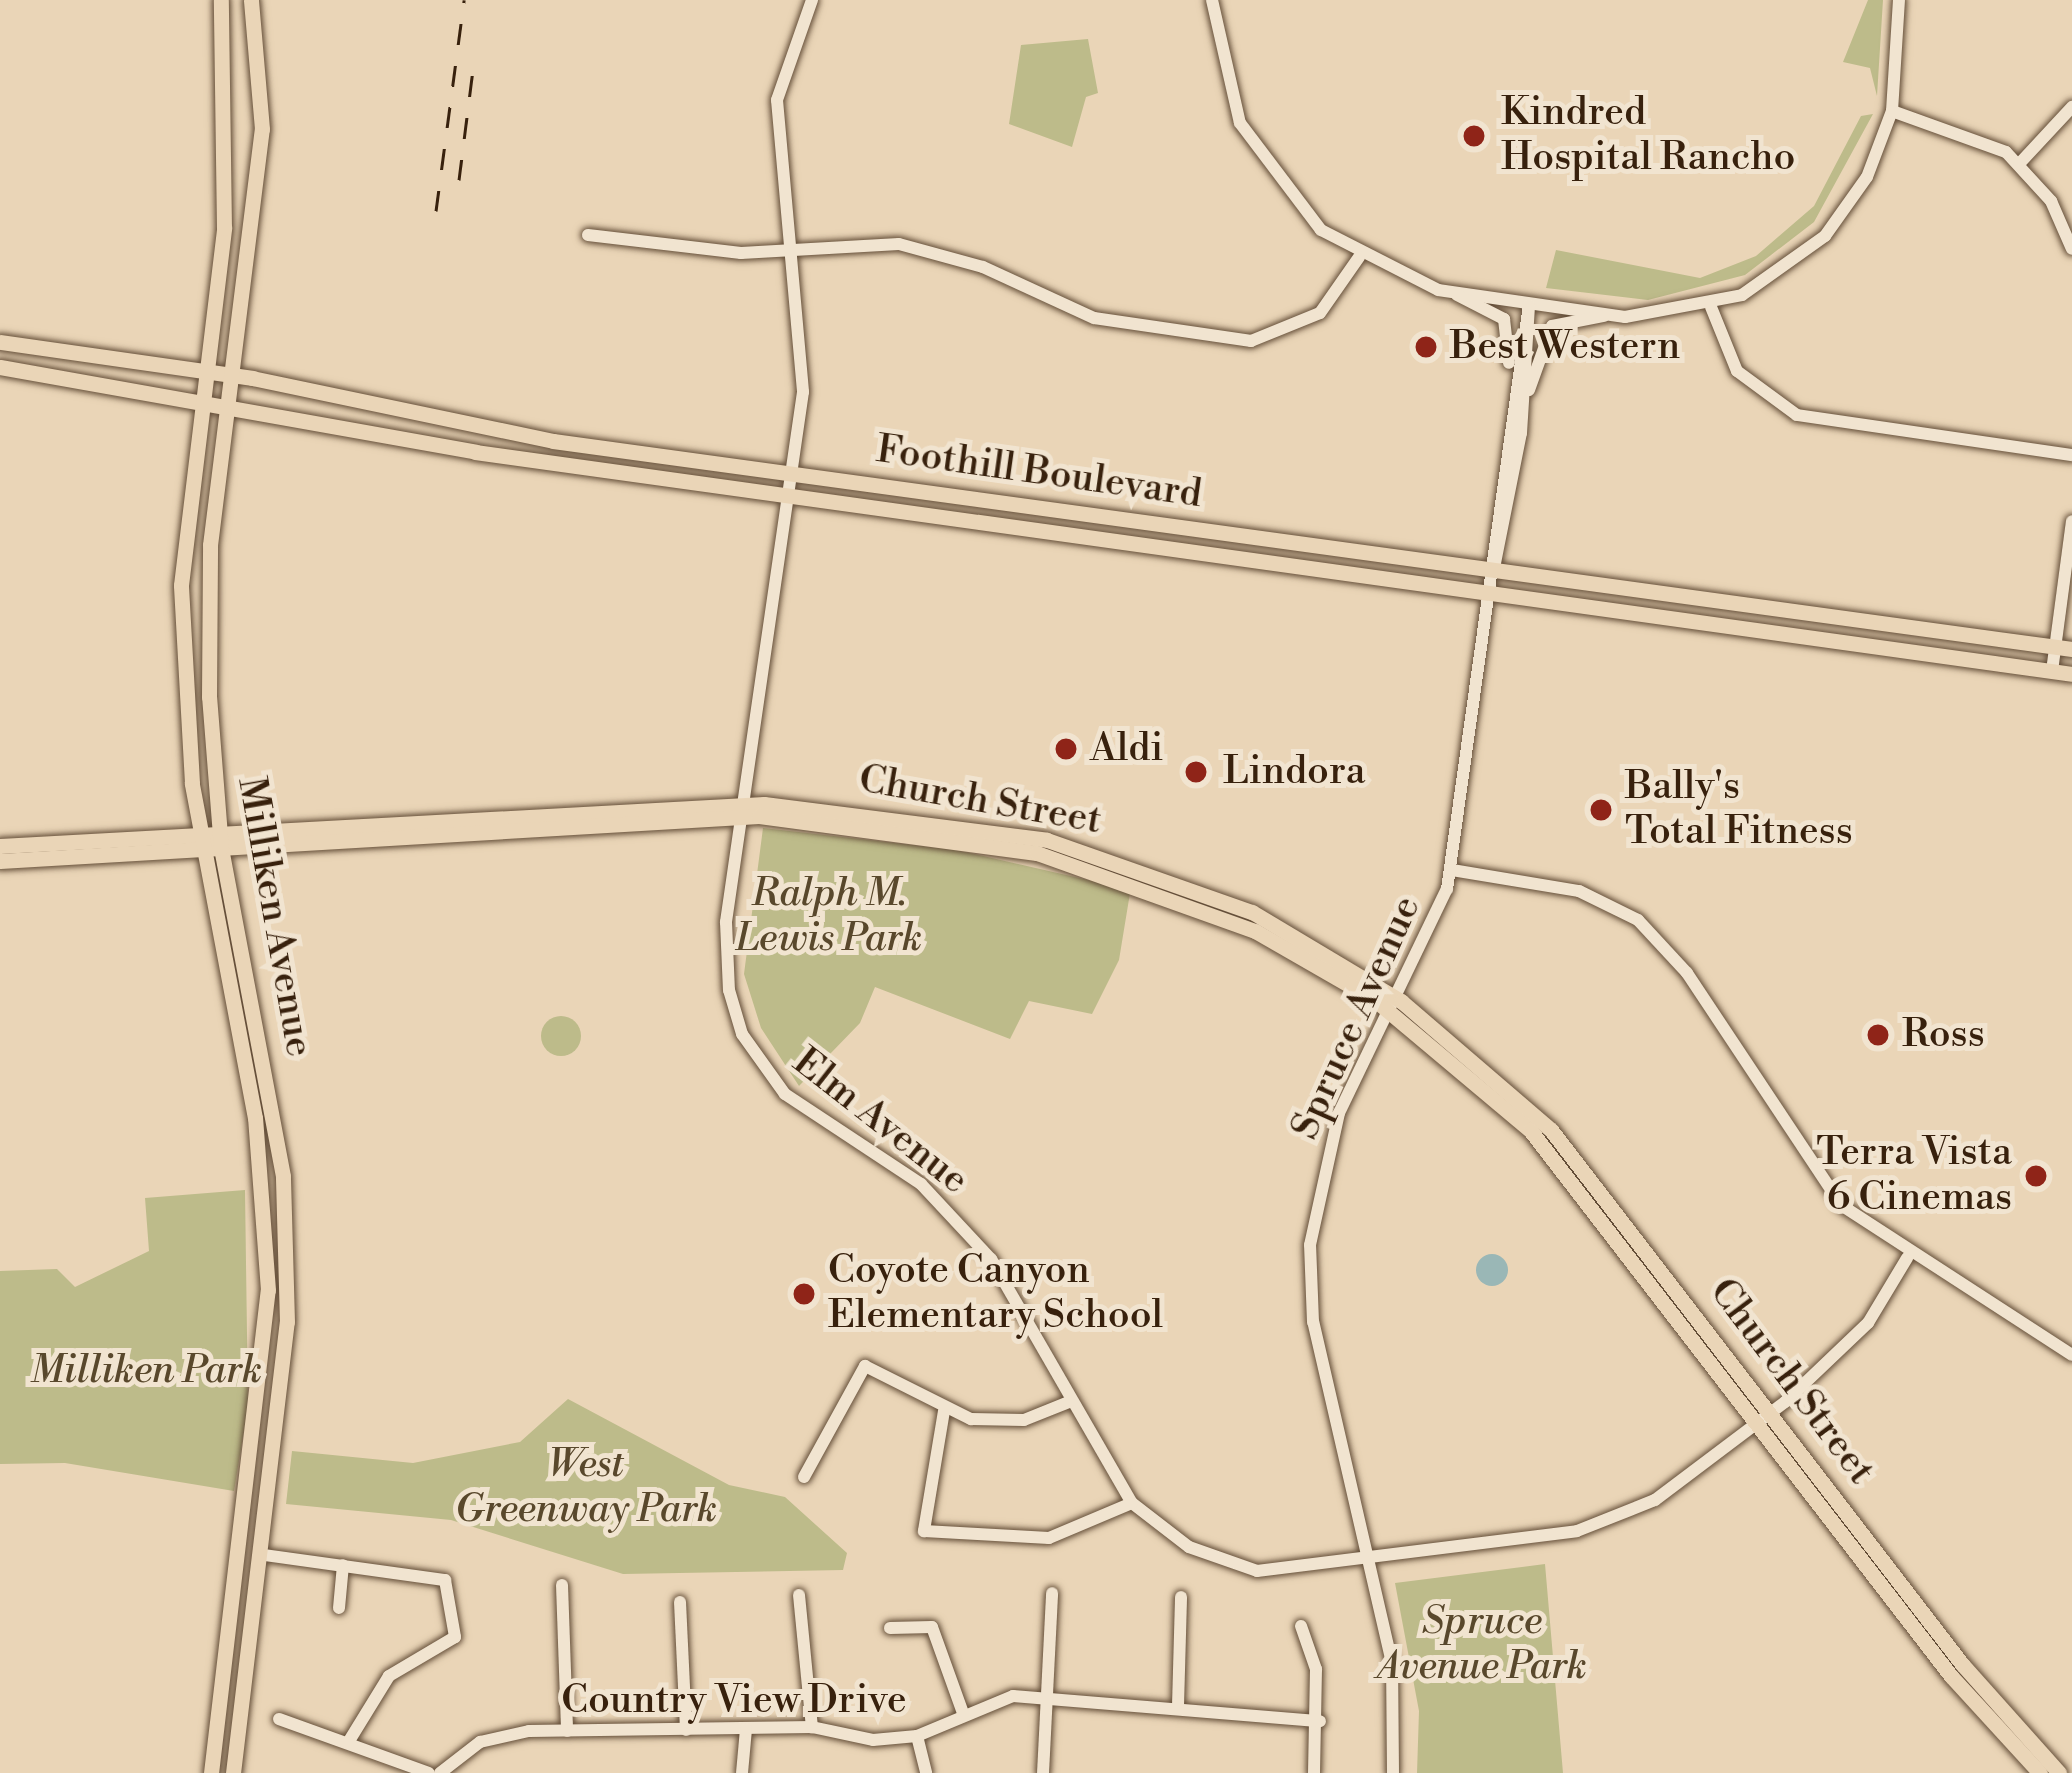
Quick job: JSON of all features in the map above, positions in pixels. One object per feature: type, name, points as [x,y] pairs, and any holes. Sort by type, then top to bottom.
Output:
[{"type":"main road","name":"Milliken Avenue","points":[[212,1773],[268,1290],[255,1118],[201,841],[182,585],[227,186],[221,0]]},
{"type":"main road","name":"Milliken Avenue","points":[[233,1773],[286,1372],[284,1177],[220,839],[208,630],[262,129],[251,0]]},
{"type":"main road","name":"Foothill Boulevard","points":[[0,343],[236,376],[471,429],[2064,648]]},
{"type":"main road","name":"Foothill Boulevard","points":[[0,367],[231,401],[453,449],[2072,674]]},
{"type":"main road","name":"Church Street","points":[[0,861],[220,839],[741,809],[967,839],[1146,878],[1397,1007],[1554,1157],[1988,1697],[2059,1773]]},
{"type":"main road","name":"Church Street","points":[[0,846],[201,841]]},
{"type":"main road","name":"Church Street","points":[[1765,1415],[1951,1676],[2040,1773]]},
{"type":"street","name":"Elm Avenue","points":[[812,0],[777,100],[805,356],[725,956],[742,1034],[801,1109],[951,1210],[991,1259],[1069,1402],[1132,1503],[1190,1547],[1257,1570],[1370,1564],[1622,1515],[1765,1415],[1839,1356],[1907,1258]]},
{"type":"street","points":[[1213,0],[1222,72],[1262,163],[1359,257],[1456,294],[1504,319],[1510,382]]},
{"type":"street","points":[[1526,397],[1552,326],[1605,316],[1711,307],[1773,278],[1825,236],[1868,177],[1892,111],[1899,0]]},
{"type":"street","points":[[2020,164],[2072,107]]},
{"type":"street","points":[[1892,111],[1967,131],[2020,164],[2072,249]]},
{"type":"street","points":[[588,235],[741,253],[854,241],[941,253],[1094,318],[1251,341],[1320,313],[1359,257]]},
{"type":"street","points":[[1456,294],[1605,316]]},
{"type":"street","name":"Spruce Avenue","points":[[1393,1773],[1395,1688],[1313,1322],[1310,1245],[1339,1113],[1397,1007],[1452,870],[1491,594],[1510,382],[1529,305]]},
{"type":"street","name":"Spruce Avenue","points":[[1494,568],[1526,397],[1529,305]]},
{"type":"street","points":[[1711,307],[1737,371],[1797,415],[2072,455]]},
{"type":"street","points":[[2052,671],[2064,648],[2072,521]]},
{"type":"street","points":[[1452,870],[1579,891],[1652,932],[1825,1185],[1907,1258],[2072,1354]]},
{"type":"street","points":[[804,1478],[865,1366],[944,1411],[998,1423],[1069,1402]]},
{"type":"street","points":[[944,1411],[924,1531],[1049,1538],[1132,1503]]},
{"type":"street","points":[[264,1555],[441,1574],[454,1637],[389,1676],[349,1741]]},
{"type":"street","points":[[339,1608],[343,1565]]},
{"type":"street","points":[[562,1585],[567,1731]]},
{"type":"street","points":[[1043,1773],[1052,1593]]},
{"type":"street","points":[[799,1595],[812,1727]]},
{"type":"street","points":[[1178,1706],[1181,1597]]},
{"type":"street","points":[[680,1601],[686,1730]]},
{"type":"street","points":[[1301,1626],[1320,1721],[1314,1773]]},
{"type":"street","points":[[890,1628],[932,1627],[963,1713]]},
{"type":"street","name":"Country View Drive","points":[[440,1773],[480,1742],[567,1731],[812,1727],[916,1736],[963,1713],[1046,1694],[1320,1721]]},
{"type":"street","points":[[279,1719],[429,1773]]},
{"type":"street","points":[[742,1773],[746,1729]]},
{"type":"street","points":[[916,1736],[926,1773]]},
{"type":"green space","points":[[1868,0],[1883,0],[1877,96],[1870,68],[1843,62]]},
{"type":"green space","points":[[1088,39],[1098,93],[1086,97],[1072,147],[1009,124],[1021,45]]},
{"type":"green space","points":[[1873,114],[1814,222],[1745,275],[1648,300],[1546,288],[1556,250],[1700,278],[1756,256],[1814,206],[1861,116]]},
{"type":"green space","name":"Ralph M. Lewis Park","points":[[763,828],[957,850],[1110,885],[1130,893],[1119,960],[1092,1014],[1029,1001],[1010,1039],[875,987],[860,1023],[799,1086],[761,1028],[744,974]]},
{"type":"green space","points":[[561,1016],[575,1022],[581,1036],[575,1050],[561,1056],[547,1050],[541,1036],[547,1022]]},
{"type":"green space","name":"Milliken Park","points":[[245,1190],[248,1406],[234,1491],[65,1463],[0,1464],[0,1271],[57,1269],[75,1287],[149,1251],[145,1198]]},
{"type":"green space","name":"West Greenway Park","points":[[568,1399],[729,1485],[785,1497],[847,1553],[843,1570],[623,1574],[451,1520],[286,1504],[292,1451],[413,1463],[520,1442]]},
{"type":"green space","name":"Spruce Avenue Park","points":[[1545,1564],[1563,1773],[1417,1773],[1419,1711],[1395,1583]]},
{"type":"water","points":[[1492,1254],[1503,1259],[1508,1270],[1503,1281],[1492,1286],[1481,1281],[1476,1270],[1481,1259]]},
{"type":"railway","points":[[436,211],[464,0]]},
{"type":"railway","points":[[459,180],[474,61]]},
{"type":"place","name":"Kindred Hospital Rancho","points":[[1474,136]]},
{"type":"place","name":"Best Western","points":[[1426,347]]},
{"type":"place","name":"Aldi","points":[[1066,749]]},
{"type":"place","name":"Lindora","points":[[1196,772]]},
{"type":"place","name":"Bally's Total Fitness","points":[[1601,810]]},
{"type":"place","name":"Ross","points":[[1878,1035]]},
{"type":"place","name":"Terra Vista 6 Cinemas","points":[[2036,1176]]},
{"type":"place","name":"Coyote Canyon Elementary School","points":[[804,1294]]}]
